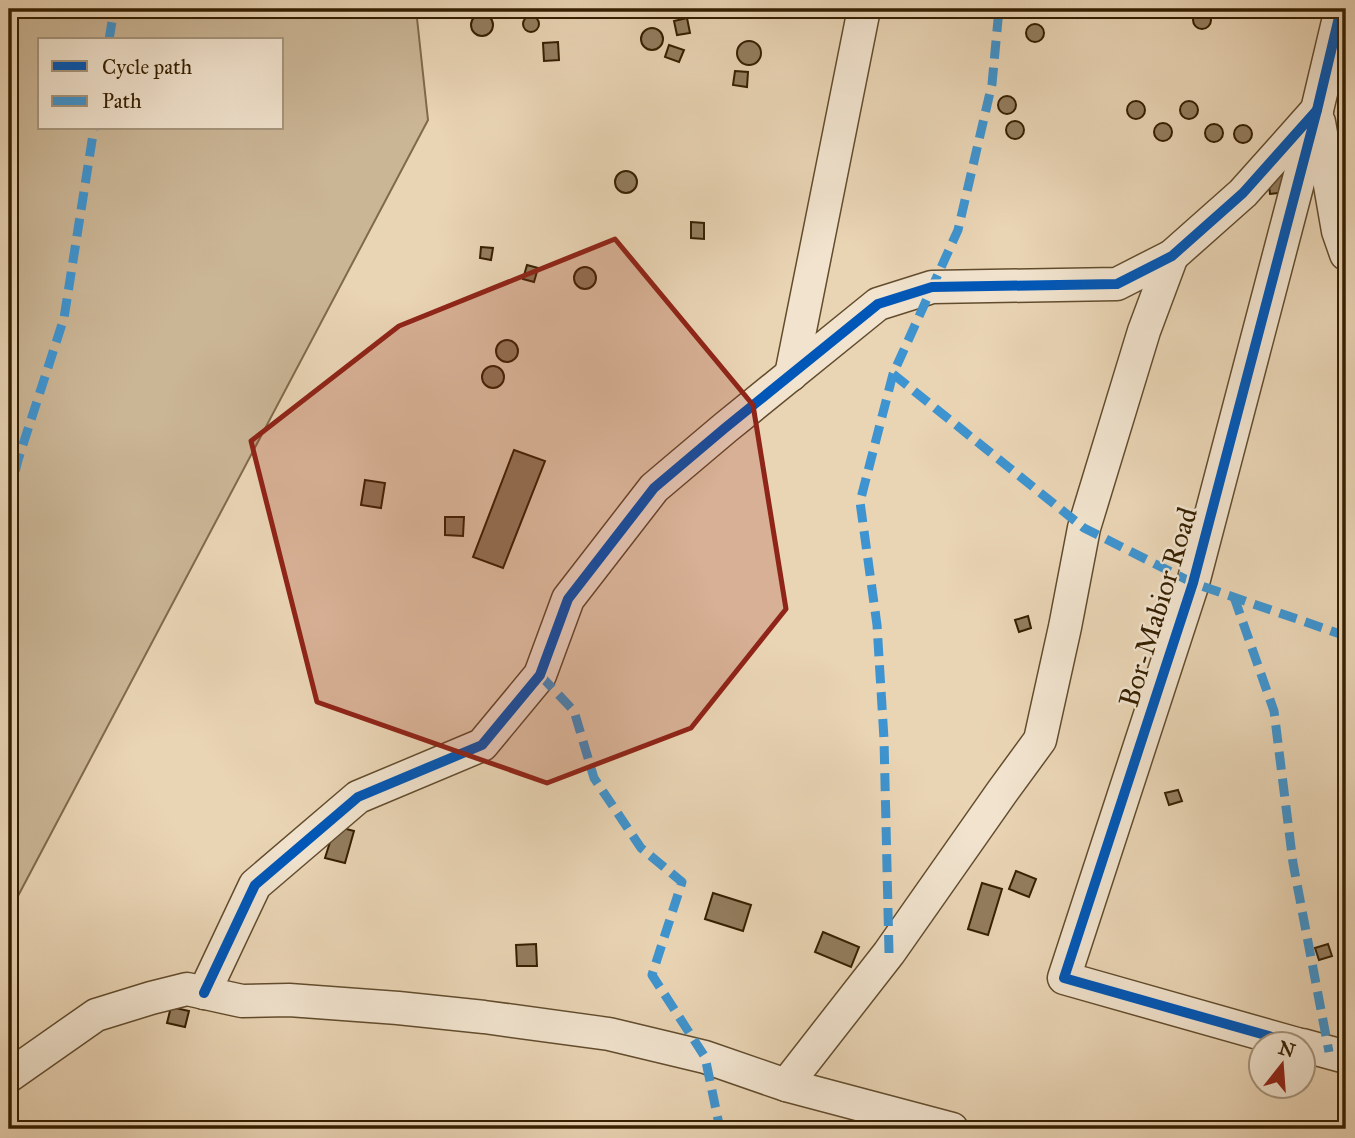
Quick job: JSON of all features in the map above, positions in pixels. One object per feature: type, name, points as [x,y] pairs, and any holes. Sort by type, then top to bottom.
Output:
[{"type":"street","points":[[791,375],[864,9]]},
{"type":"street","name":"Bor-Mabior Road","points":[[1248,1030],[1064,978],[1193,583],[1341,9]]},
{"type":"street","points":[[204,993],[255,885],[358,797],[482,745],[540,675],[568,599],[654,488],[878,304],[932,287],[1117,284],[1172,256],[1243,193],[1317,110]]},
{"type":"street","points":[[1317,110],[1338,231],[1346,254]]},
{"type":"street","points":[[786,1086],[889,953],[1040,740],[1084,527],[1144,331],[1172,256]]},
{"type":"street","points":[[9,1076],[96,1015],[187,989],[242,1001],[289,1000],[484,1017],[609,1034],[705,1057],[786,1086],[951,1129]]},
{"type":"street","points":[[1316,1049],[1346,1057]]},
{"type":"highlighted area","points":[[615,239],[753,405],[786,609],[691,728],[547,783],[317,702],[251,441],[399,326]]},
{"type":"shaded area","points":[[9,9],[416,9],[428,120],[9,913]]},
{"type":"building","points":[[1202,11],[1208,14],[1211,20],[1208,26],[1202,29],[1196,26],[1193,20],[1196,14]]},
{"type":"building","points":[[482,14],[490,17],[493,25],[490,33],[482,36],[474,33],[471,25],[474,17]]},
{"type":"building","points":[[531,16],[539,24],[531,32],[523,24]]},
{"type":"building","points":[[687,18],[690,33],[677,35],[674,21]]},
{"type":"building","points":[[1035,24],[1041,27],[1044,33],[1041,39],[1035,42],[1029,39],[1026,33],[1029,27]]},
{"type":"building","points":[[652,28],[660,31],[663,39],[660,47],[652,50],[644,47],[641,39],[644,31]]},
{"type":"building","points":[[749,41],[758,44],[761,53],[758,62],[749,65],[740,62],[737,53],[740,44]]},
{"type":"building","points":[[558,42],[559,60],[544,61],[543,43]]},
{"type":"building","points":[[669,45],[684,50],[679,62],[665,57]]},
{"type":"building","points":[[735,71],[748,72],[747,87],[733,85]]},
{"type":"building","points":[[1007,96],[1013,99],[1016,105],[1013,111],[1007,114],[1001,111],[998,105],[1001,99]]},
{"type":"building","points":[[1136,101],[1142,104],[1145,110],[1142,116],[1136,119],[1130,116],[1127,110],[1130,104]]},
{"type":"building","points":[[1189,101],[1195,104],[1198,110],[1195,116],[1189,119],[1183,116],[1180,110],[1183,104]]},
{"type":"building","points":[[1015,121],[1021,124],[1024,130],[1021,136],[1015,139],[1009,136],[1006,130],[1009,124]]},
{"type":"building","points":[[1163,123],[1169,126],[1172,132],[1169,138],[1163,141],[1157,138],[1154,132],[1157,126]]},
{"type":"building","points":[[1214,124],[1220,127],[1223,133],[1220,139],[1214,142],[1208,139],[1205,133],[1208,127]]},
{"type":"building","points":[[1243,125],[1251,130],[1252,134],[1247,142],[1243,143],[1235,138],[1234,134],[1239,126]]},
{"type":"building","points":[[626,171],[634,174],[637,182],[634,190],[626,193],[618,190],[615,182],[618,174]]},
{"type":"building","points":[[1285,175],[1286,192],[1270,194],[1268,177]]},
{"type":"building","points":[[691,222],[704,223],[704,239],[691,238]]},
{"type":"building","points":[[481,247],[493,248],[491,260],[480,258]]},
{"type":"building","points":[[527,265],[538,268],[534,282],[523,279]]},
{"type":"building","points":[[585,267],[593,270],[596,278],[593,286],[585,289],[577,286],[574,278],[577,270]]},
{"type":"building","points":[[507,340],[515,343],[518,351],[515,359],[507,362],[499,359],[496,351],[499,343]]},
{"type":"building","points":[[493,366],[501,369],[504,377],[501,385],[493,388],[485,385],[482,377],[485,369]]},
{"type":"building","points":[[514,450],[545,461],[503,568],[473,557]]},
{"type":"building","points":[[365,480],[385,483],[381,508],[361,505]]},
{"type":"building","points":[[445,517],[464,517],[463,536],[445,535]]},
{"type":"building","points":[[1028,616],[1031,628],[1019,632],[1015,620]]},
{"type":"building","points":[[1178,790],[1182,801],[1169,805],[1165,793]]},
{"type":"building","points":[[335,826],[354,831],[345,863],[325,858]]},
{"type":"building","points":[[1016,871],[1036,879],[1029,897],[1009,889]]},
{"type":"building","points":[[982,883],[1002,889],[988,935],[968,929]]},
{"type":"building","points":[[713,893],[751,905],[743,931],[705,919]]},
{"type":"building","points":[[823,932],[859,947],[851,967],[815,952]]},
{"type":"building","points":[[536,944],[537,966],[517,966],[516,945]]},
{"type":"building","points":[[1328,944],[1332,956],[1319,960],[1315,948]]},
{"type":"building","points":[[171,1007],[189,1011],[185,1027],[167,1023]]},
{"type":"marked path","points":[[109,38],[114,9]]},
{"type":"marked path","points":[[889,953],[884,739],[877,625],[860,502],[893,374],[958,230],[992,84],[999,9]]},
{"type":"marked path","points":[[9,497],[18,460],[64,318],[94,130]]},
{"type":"marked path","points":[[893,374],[1084,528],[1193,583],[1346,636]]},
{"type":"marked path","points":[[1234,597],[1274,711],[1293,863],[1329,1052]]},
{"type":"marked path","points":[[540,675],[574,711],[594,778],[641,848],[682,882],[652,975],[705,1057],[720,1129]]},
{"type":"cycle path","points":[[1248,1030],[1064,978],[1193,583],[1341,9]]},
{"type":"cycle path","points":[[204,993],[255,885],[358,797],[482,745],[540,675],[568,599],[654,488],[878,304],[932,287],[1117,284],[1172,256],[1243,193],[1317,110]]}]
